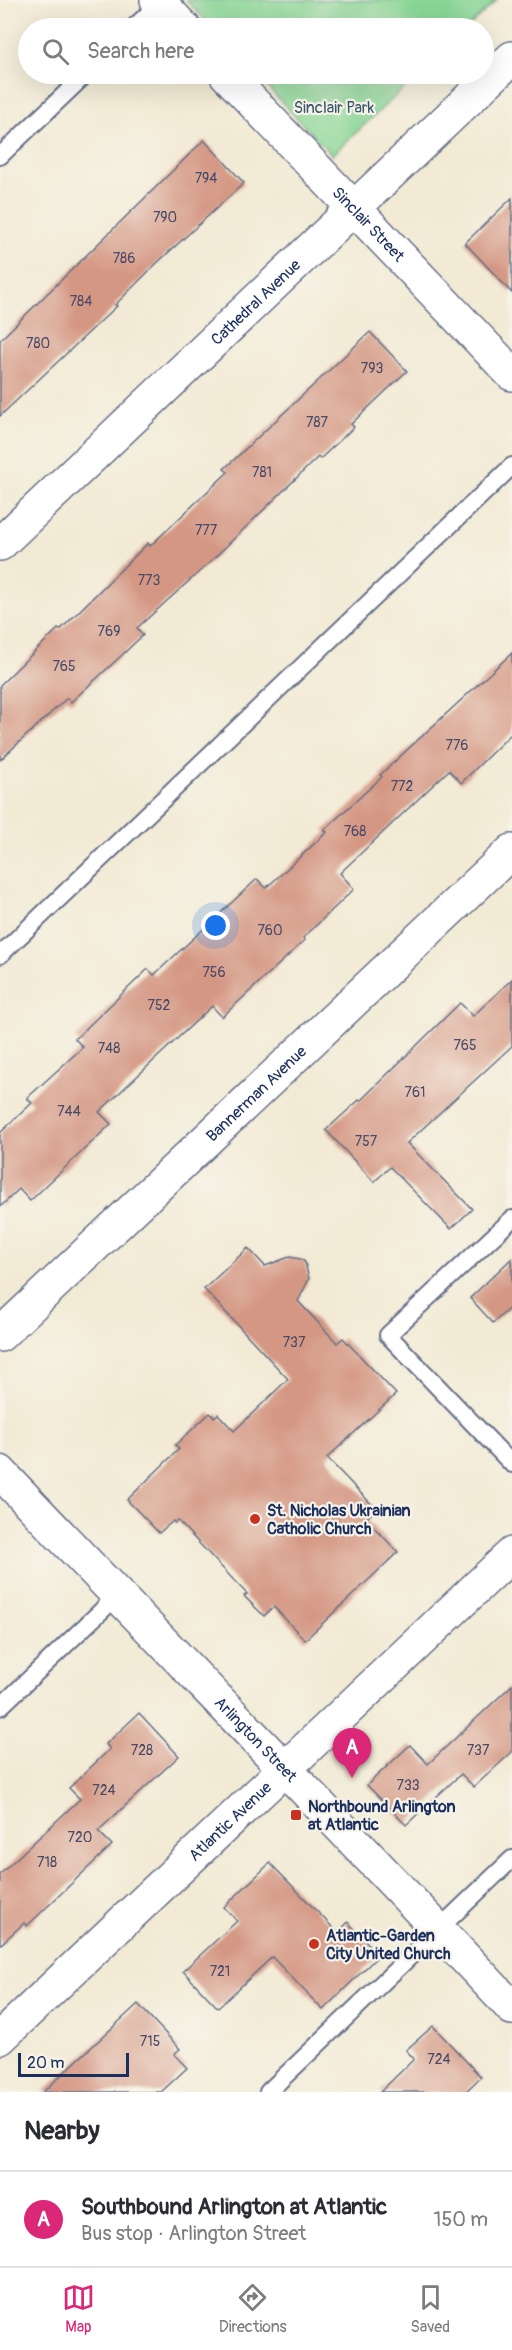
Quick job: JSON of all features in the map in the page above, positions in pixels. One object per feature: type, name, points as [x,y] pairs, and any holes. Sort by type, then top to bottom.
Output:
[{"type":"street","points":[[158,2],[174,18]]},
{"type":"street","name":"Cathedral Avenue","points":[[494,74],[512,57]]},
{"type":"street","name":"Sinclair Street","points":[[235,84],[512,374]]},
{"type":"street","name":"Cathedral Avenue","points":[[0,544],[484,84]]},
{"type":"street","name":"Bannerman Avenue","points":[[0,1335],[512,851]]},
{"type":"street","name":"Arlington Street","points":[[0,1472],[117,1596],[286,1768],[512,2007]]},
{"type":"street","name":"Atlantic Avenue","points":[[0,2038],[512,1554]]},
{"type":"lane","points":[[143,18],[158,2]]},
{"type":"lane","points":[[0,156],[76,84]]},
{"type":"lane","points":[[0,955],[512,466]]},
{"type":"lane","points":[[512,1219],[388,1335],[512,1464]]},
{"type":"lane","points":[[0,1707],[117,1596]]},
{"type":"lane","points":[[268,2092],[512,1859]]},
{"type":"green space","points":[[186,0],[497,0],[478,18],[203,18]]},
{"type":"green space","name":"Sinclair Park","points":[[265,84],[408,84],[332,155]]},
{"type":"building","points":[[204,140],[244,183],[157,263],[115,305],[117,306],[0,416],[0,340]]},
{"type":"building","points":[[512,198],[512,293],[465,243]]},
{"type":"building","points":[[370,332],[407,371],[351,424],[354,427],[320,459],[318,457],[209,563],[137,628],[143,635],[71,702],[67,698],[0,760],[0,685],[58,629],[60,630],[148,543],[150,546],[228,472],[224,469]]},
{"type":"building","points":[[512,653],[512,733],[461,783],[449,770],[340,873],[354,889],[303,938],[305,940],[222,1017],[212,1006],[99,1112],[111,1124],[30,1201],[19,1189],[0,1207],[0,1133],[32,1103],[27,1098],[83,1047],[75,1039],[148,969],[154,975],[257,879],[266,888],[327,832],[324,830],[382,777],[380,775]]},
{"type":"building","points":[[512,979],[512,1046],[407,1143],[472,1209],[451,1229],[390,1167],[374,1182],[326,1130],[360,1101],[460,1003],[473,1016]]},
{"type":"building","name":"St. Nicholas Ukrainian Catholic Church","points":[[248,1248],[265,1266],[289,1257],[305,1262],[309,1279],[298,1301],[337,1343],[343,1338],[396,1394],[327,1458],[376,1509],[366,1519],[398,1552],[305,1640],[274,1607],[264,1616],[244,1596],[247,1594],[178,1521],[175,1523],[173,1521],[159,1533],[127,1500],[179,1449],[175,1445],[210,1413],[214,1417],[218,1414],[234,1431],[288,1379],[204,1289]]},
{"type":"building","points":[[512,1258],[512,1306],[493,1323],[470,1298]]},
{"type":"building","points":[[512,1685],[512,1752],[474,1787],[461,1774],[406,1825],[367,1785],[410,1745],[428,1764]]},
{"type":"building","points":[[139,1713],[179,1756],[98,1831],[112,1845],[27,1926],[24,1923],[0,1945],[0,1874],[80,1799],[69,1788],[110,1749],[106,1744]]},
{"type":"building","name":"Atlantic-Garden City United Church","points":[[270,1863],[338,1933],[348,1922],[379,1955],[323,2010],[272,1957],[218,2008],[183,1971],[237,1921],[224,1907]]},
{"type":"building","points":[[138,2004],[180,2049],[174,2054],[187,2068],[161,2092],[43,2092]]},
{"type":"building","points":[[433,2026],[481,2077],[465,2092],[380,2092],[414,2059],[406,2050]]},
{"type":"place","name":"St. Nicholas Ukrainian Catholic Church","points":[[255,1519]]},
{"type":"place","name":"Southbound Arlington at Atlantic","points":[[352,1778]]},
{"type":"place","name":"Northbound Arlington at Atlantic","points":[[296,1815]]},
{"type":"place","name":"Atlantic-Garden City United Church","points":[[314,1944]]}]
